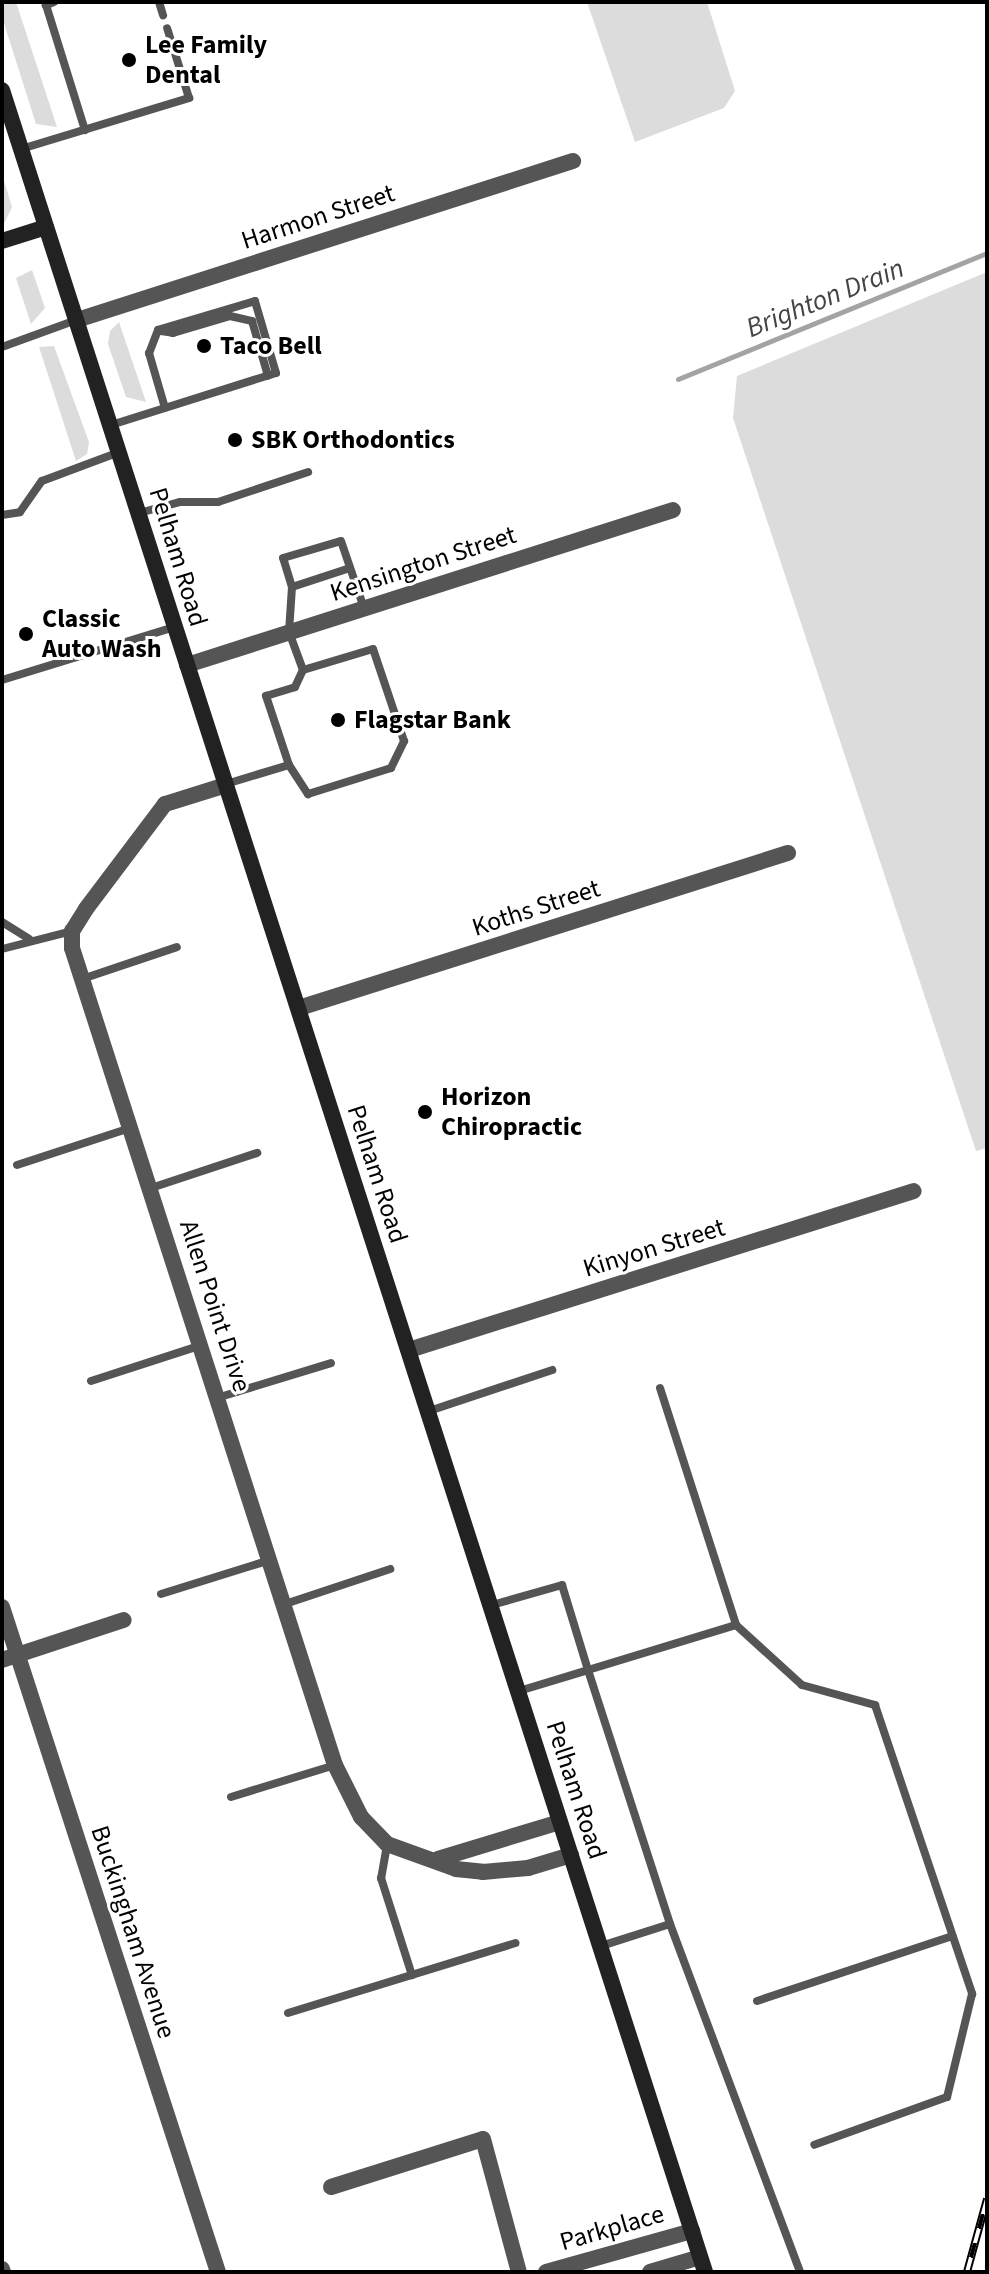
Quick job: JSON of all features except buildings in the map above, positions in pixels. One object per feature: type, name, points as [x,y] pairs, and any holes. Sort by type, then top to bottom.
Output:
[{"type":"main road","name":"Pelham Road","points":[[2,90],[703,2265]]},
{"type":"main road","points":[[2,241],[46,227]]},
{"type":"street","name":"Harmon Street","points":[[77,320],[573,161]]},
{"type":"street","name":"Kensington Street","points":[[187,665],[673,510]]},
{"type":"street","points":[[72,931],[165,804],[226,785]]},
{"type":"street","name":"Koths Street","points":[[299,1008],[788,853]]},
{"type":"street","name":"Allen Point Drive","points":[[72,931],[82,979],[220,1397],[335,1765],[356,1809],[387,1844]]},
{"type":"street","name":"Kinyon Street","points":[[409,1350],[914,1191]]},
{"type":"street","name":"Buckingham Avenue","points":[[2,1607],[10,1657],[218,2272]]},
{"type":"street","points":[[10,1657],[124,1620]]},
{"type":"street","points":[[438,1859],[560,1822]]},
{"type":"street","points":[[387,1844],[438,1859],[456,1869],[504,1872],[571,1855]]},
{"type":"street","points":[[331,2187],[483,2139],[519,2272]]},
{"type":"street","name":"Parkplace","points":[[546,2272],[692,2231]]},
{"type":"street","name":"Parkplace","points":[[650,2272],[703,2265]]},
{"type":"lane","points":[[54,2],[46,5],[85,130]]},
{"type":"lane","points":[[159,2],[163,15]]},
{"type":"lane","points":[[21,149],[189,98],[167,28]]},
{"type":"lane","points":[[158,330],[255,301],[272,375]]},
{"type":"lane","points":[[158,330],[173,333],[230,316],[252,321],[272,375]]},
{"type":"lane","points":[[2,347],[77,320]]},
{"type":"lane","points":[[158,330],[149,353],[165,408]]},
{"type":"lane","points":[[111,425],[272,375]]},
{"type":"lane","points":[[2,515],[20,512],[42,481],[120,452]]},
{"type":"lane","points":[[139,513],[180,502],[218,502],[308,472]]},
{"type":"lane","points":[[303,670],[373,649],[404,741],[391,768],[308,794],[289,765],[266,696],[295,687],[303,670],[289,632],[292,587],[283,558],[341,541],[364,608]]},
{"type":"lane","points":[[292,587],[350,568]]},
{"type":"lane","points":[[2,680],[174,627]]},
{"type":"lane","points":[[226,785],[289,765]]},
{"type":"lane","points":[[2,922],[30,939]]},
{"type":"lane","points":[[2,949],[30,939],[72,931]]},
{"type":"lane","points":[[82,979],[177,947]]},
{"type":"lane","points":[[17,1165],[131,1128]]},
{"type":"lane","points":[[151,1188],[257,1153]]},
{"type":"lane","points":[[91,1381],[203,1345]]},
{"type":"lane","points":[[220,1397],[331,1363]]},
{"type":"lane","points":[[429,1411],[552,1370]]},
{"type":"lane","points":[[660,1388],[736,1625],[802,1685],[875,1705],[972,1994],[947,2097],[814,2145]]},
{"type":"lane","points":[[161,1594],[271,1560]]},
{"type":"lane","points":[[285,1604],[390,1569]]},
{"type":"lane","points":[[492,1605],[562,1585],[670,1924],[800,2272]]},
{"type":"lane","points":[[519,1691],[736,1625]]},
{"type":"lane","points":[[231,1797],[335,1765]]},
{"type":"lane","points":[[387,1844],[381,1878],[412,1975]]},
{"type":"lane","points":[[601,1946],[670,1924]]},
{"type":"lane","points":[[757,2001],[952,1936]]},
{"type":"lane","points":[[288,2013],[515,1943]]},
{"type":"shaded area","points":[[2,2],[16,2],[57,127],[36,124],[2,17]]},
{"type":"shaded area","points":[[587,2],[707,2],[735,91],[724,108],[635,142]]},
{"type":"shaded area","points":[[2,174],[12,207],[2,228]]},
{"type":"shaded area","points":[[32,270],[45,308],[31,324],[16,278]]},
{"type":"shaded area","points":[[987,272],[987,1148],[976,1151],[733,418],[737,376]]},
{"type":"shaded area","points":[[119,322],[146,402],[126,397],[108,344],[110,331]]},
{"type":"shaded area","points":[[54,346],[89,442],[87,454],[76,461],[39,347]]},
{"type":"waterway","name":"Brighton Drain","points":[[678,379],[987,253]]},
{"type":"railway","points":[[967,2272],[987,2199]]},
{"type":"place","name":"Lee Family Dental","points":[[129,60]]},
{"type":"place","name":"Taco Bell","points":[[204,346]]},
{"type":"place","name":"SBK Orthodontics","points":[[235,440]]},
{"type":"place","name":"Classic Auto Wash","points":[[26,634]]},
{"type":"place","name":"Flagstar Bank","points":[[338,720]]},
{"type":"place","name":"Horizon Chiropractic","points":[[425,1112]]}]
